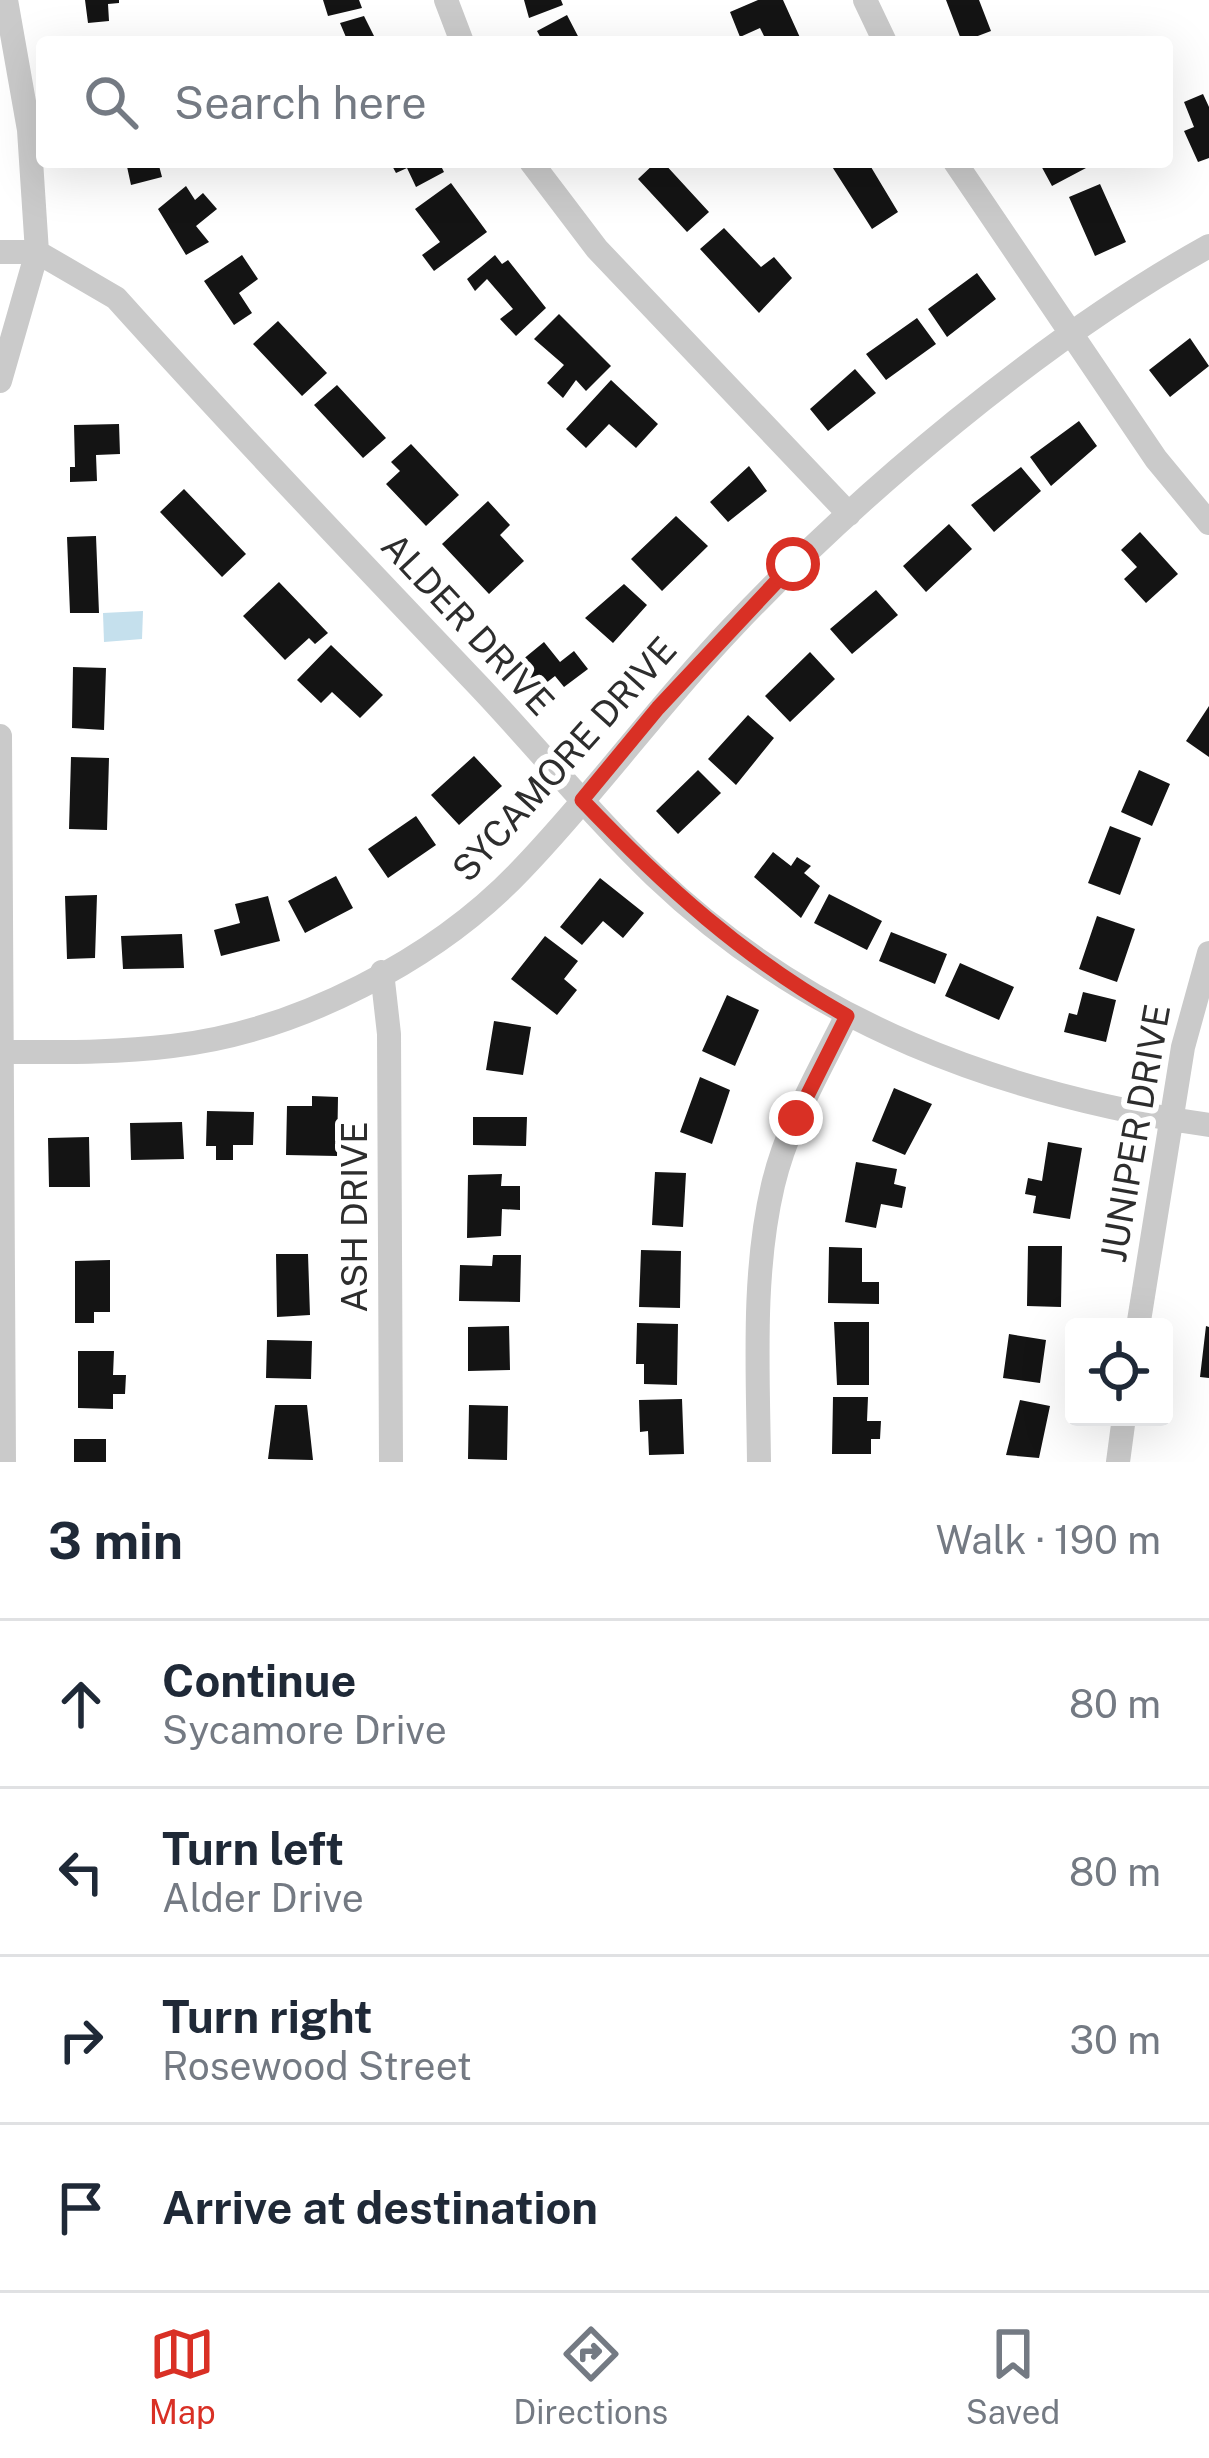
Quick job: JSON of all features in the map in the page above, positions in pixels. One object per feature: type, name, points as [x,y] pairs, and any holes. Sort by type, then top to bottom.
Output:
[{"type":"street","points":[[0,381],[37,251],[29,130],[6,0]]},
{"type":"street","points":[[446,0],[460,36]]},
{"type":"street","points":[[865,0],[882,36]]},
{"type":"street","points":[[536,168],[597,249],[849,514]]},
{"type":"street","points":[[959,168],[1156,459],[1209,523]]},
{"type":"street","name":"SYCAMORE DRIVE","points":[[1,1052],[176,1046],[245,1030],[382,972],[481,907],[582,800],[726,633],[849,514],[1072,336],[1209,246]]},
{"type":"street","points":[[0,252],[37,251]]},
{"type":"street","name":"ALDER DRIVE","points":[[37,251],[116,298],[582,800],[688,906],[773,970],[847,1016],[989,1077],[1209,1125]]},
{"type":"street","points":[[0,736],[4,1462]]},
{"type":"street","name":"JUNIPER DRIVE","points":[[1139,1318],[1183,1047],[1209,953]]},
{"type":"street","name":"ASH DRIVE","points":[[382,972],[389,1034],[391,1462]]},
{"type":"street","points":[[759,1462],[761,1264],[773,1184],[796,1118],[847,1016]]},
{"type":"street","points":[[1118,1462],[1123,1426]]},
{"type":"water","points":[[143,611],[142,639],[104,642],[103,613]]},
{"type":"building","points":[[85,0],[119,3],[108,4],[109,21],[88,23]]},
{"type":"building","points":[[323,0],[359,0],[362,8],[328,16]]},
{"type":"building","points":[[524,0],[561,0],[563,5],[529,18]]},
{"type":"building","points":[[758,0],[783,0],[799,36],[764,36],[760,28],[740,36],[730,12]]},
{"type":"building","points":[[946,0],[979,0],[991,31],[960,36]]},
{"type":"building","points":[[567,15],[578,36],[540,36],[537,31]]},
{"type":"building","points":[[364,16],[374,36],[345,36],[340,23]]},
{"type":"building","points":[[1203,94],[1209,107],[1209,158],[1198,162],[1184,131],[1194,127],[1184,102]]},
{"type":"building","points":[[127,168],[160,168],[162,177],[131,185]]},
{"type":"building","points":[[407,168],[442,168],[444,172],[416,187]]},
{"type":"building","points":[[650,168],[669,168],[709,212],[687,232],[638,179]]},
{"type":"building","points":[[833,168],[872,168],[898,212],[872,229]]},
{"type":"building","points":[[1042,168],[1086,168],[1052,186]]},
{"type":"building","points":[[451,183],[487,232],[434,271],[422,255],[440,242],[415,209]]},
{"type":"building","points":[[1100,184],[1126,242],[1095,256],[1069,197]]},
{"type":"building","points":[[186,186],[195,200],[203,193],[217,209],[196,226],[209,242],[186,255],[158,209]]},
{"type":"building","points":[[724,228],[761,267],[774,257],[792,278],[759,313],[700,249]]},
{"type":"building","points":[[242,255],[258,279],[239,293],[252,313],[234,325],[204,281]]},
{"type":"building","points":[[495,255],[502,264],[508,260],[546,308],[516,336],[500,319],[513,309],[487,279],[475,291],[467,279]]},
{"type":"building","points":[[977,273],[996,299],[947,337],[928,309]]},
{"type":"building","points":[[559,314],[611,366],[586,391],[576,380],[563,398],[547,383],[564,365],[534,339]]},
{"type":"building","points":[[917,318],[936,344],[886,380],[866,354]]},
{"type":"building","points":[[278,321],[327,373],[302,396],[253,344]]},
{"type":"building","points":[[1190,338],[1209,366],[1170,397],[1149,370]]},
{"type":"building","points":[[855,369],[876,393],[828,431],[810,409]]},
{"type":"building","points":[[611,380],[658,424],[636,448],[609,424],[586,448],[566,429]]},
{"type":"building","points":[[337,385],[386,438],[363,458],[314,405]]},
{"type":"building","points":[[1079,421],[1097,446],[1051,486],[1030,457]]},
{"type":"building","points":[[119,424],[120,454],[96,455],[97,481],[70,482],[70,467],[75,467],[74,425]]},
{"type":"building","points":[[411,444],[459,495],[426,526],[386,484],[400,471],[391,462]]},
{"type":"building","points":[[749,466],[767,491],[728,522],[710,502]]},
{"type":"building","points":[[1021,467],[1041,491],[994,532],[971,505]]},
{"type":"building","points":[[184,489],[246,554],[222,577],[160,512]]},
{"type":"building","points":[[488,501],[510,525],[500,535],[524,561],[489,594],[442,544]]},
{"type":"building","points":[[676,516],[708,546],[662,591],[631,559]]},
{"type":"building","points":[[949,524],[972,549],[926,592],[903,566]]},
{"type":"building","points":[[1140,532],[1178,574],[1146,603],[1124,579],[1137,567],[1121,550]]},
{"type":"building","points":[[96,536],[99,613],[70,613],[67,537]]},
{"type":"building","points":[[279,582],[328,633],[315,644],[309,638],[285,660],[243,616]]},
{"type":"building","points":[[624,584],[647,605],[613,643],[585,618]]},
{"type":"building","points":[[876,590],[898,615],[852,654],[830,629]]},
{"type":"building","points":[[544,642],[560,662],[574,651],[588,669],[564,687],[555,676],[536,691],[516,665]]},
{"type":"building","points":[[331,645],[383,695],[360,718],[332,692],[321,703],[297,680]]},
{"type":"building","points":[[810,652],[835,679],[790,722],[765,696]]},
{"type":"building","points":[[73,667],[106,668],[104,730],[72,728]]},
{"type":"building","points":[[1209,706],[1209,757],[1186,741]]},
{"type":"building","points":[[748,715],[774,738],[736,785],[708,759]]},
{"type":"building","points":[[474,756],[502,786],[459,825],[431,795]]},
{"type":"building","points":[[71,757],[109,758],[107,830],[69,829]]},
{"type":"building","points":[[698,770],[721,793],[678,834],[656,811]]},
{"type":"building","points":[[1139,770],[1170,784],[1152,826],[1121,812]]},
{"type":"building","points":[[416,816],[436,845],[388,878],[368,849]]},
{"type":"building","points":[[1110,826],[1141,838],[1120,895],[1088,883]]},
{"type":"building","points":[[773,852],[791,866],[797,857],[811,866],[804,873],[820,886],[801,918],[754,877]]},
{"type":"building","points":[[336,876],[353,908],[305,933],[288,901]]},
{"type":"building","points":[[600,878],[644,913],[623,938],[603,921],[582,945],[560,927]]},
{"type":"building","points":[[829,894],[882,921],[867,950],[814,923]]},
{"type":"building","points":[[97,895],[95,958],[67,959],[65,896]]},
{"type":"building","points":[[268,896],[280,941],[221,956],[214,930],[240,923],[235,904]]},
{"type":"building","points":[[1097,916],[1135,929],[1117,982],[1079,969]]},
{"type":"building","points":[[891,932],[947,954],[935,984],[879,961]]},
{"type":"building","points":[[182,934],[184,968],[123,969],[121,936]]},
{"type":"building","points":[[545,936],[578,961],[564,979],[577,990],[557,1015],[511,979]]},
{"type":"building","points":[[960,963],[1014,987],[999,1020],[945,996]]},
{"type":"building","points":[[1083,992],[1116,1000],[1106,1042],[1064,1032],[1069,1013],[1077,1015]]},
{"type":"building","points":[[727,995],[759,1010],[735,1066],[702,1051]]},
{"type":"building","points":[[494,1021],[531,1027],[523,1075],[486,1070]]},
{"type":"building","points":[[700,1077],[730,1090],[712,1144],[680,1132]]},
{"type":"building","points":[[894,1088],[932,1104],[905,1155],[872,1141]]},
{"type":"building","points":[[312,1096],[338,1097],[337,1156],[286,1155],[287,1106],[312,1106]]},
{"type":"building","points":[[207,1111],[254,1112],[253,1145],[233,1145],[233,1160],[216,1160],[216,1146],[206,1146]]},
{"type":"building","points":[[473,1117],[527,1117],[526,1146],[473,1145]]},
{"type":"building","points":[[182,1122],[184,1159],[131,1160],[130,1123]]},
{"type":"building","points":[[89,1137],[90,1187],[49,1187],[48,1138]]},
{"type":"building","points":[[1048,1142],[1082,1148],[1070,1219],[1033,1213],[1036,1196],[1025,1194],[1028,1178],[1042,1181]]},
{"type":"building","points":[[856,1162],[897,1169],[894,1184],[906,1187],[902,1208],[881,1204],[876,1228],[845,1222]]},
{"type":"building","points":[[655,1172],[686,1173],[683,1227],[652,1225]]},
{"type":"building","points":[[502,1174],[501,1186],[520,1186],[520,1210],[502,1209],[501,1236],[467,1238],[468,1175]]},
{"type":"building","points":[[1028,1246],[1062,1246],[1061,1307],[1027,1306]]},
{"type":"building","points":[[829,1247],[862,1248],[862,1282],[879,1282],[879,1304],[828,1303]]},
{"type":"building","points":[[641,1250],[681,1251],[680,1308],[639,1307]]},
{"type":"building","points":[[276,1254],[308,1254],[310,1315],[277,1317]]},
{"type":"building","points":[[493,1255],[521,1255],[520,1302],[459,1301],[460,1265],[492,1266]]},
{"type":"building","points":[[110,1260],[110,1312],[94,1312],[94,1323],[75,1323],[75,1261]]},
{"type":"building","points":[[834,1322],[869,1322],[869,1385],[837,1385]]},
{"type":"building","points":[[637,1323],[678,1324],[677,1385],[644,1384],[644,1364],[636,1364]]},
{"type":"building","points":[[509,1326],[510,1370],[468,1371],[468,1327]]},
{"type":"building","points":[[1209,1327],[1209,1378],[1200,1377]]},
{"type":"building","points":[[1009,1334],[1046,1340],[1040,1383],[1003,1378]]},
{"type":"building","points":[[267,1340],[312,1341],[311,1379],[266,1378]]},
{"type":"building","points":[[78,1351],[114,1351],[113,1375],[126,1375],[125,1394],[113,1394],[113,1409],[78,1408]]},
{"type":"building","points":[[833,1397],[868,1397],[867,1421],[881,1421],[880,1439],[871,1439],[871,1454],[832,1454]]},
{"type":"building","points":[[682,1399],[684,1454],[649,1455],[648,1431],[640,1432],[639,1400]]},
{"type":"building","points":[[1020,1400],[1050,1406],[1039,1458],[1006,1455]]},
{"type":"building","points":[[275,1405],[307,1405],[313,1460],[268,1459]]},
{"type":"building","points":[[469,1405],[508,1406],[507,1460],[468,1459]]},
{"type":"building","points":[[74,1439],[106,1439],[106,1462],[74,1462]]},
{"type":"route","points":[[793,564],[658,708],[582,800],[688,906],[773,970],[847,1016],[796,1118]]}]
